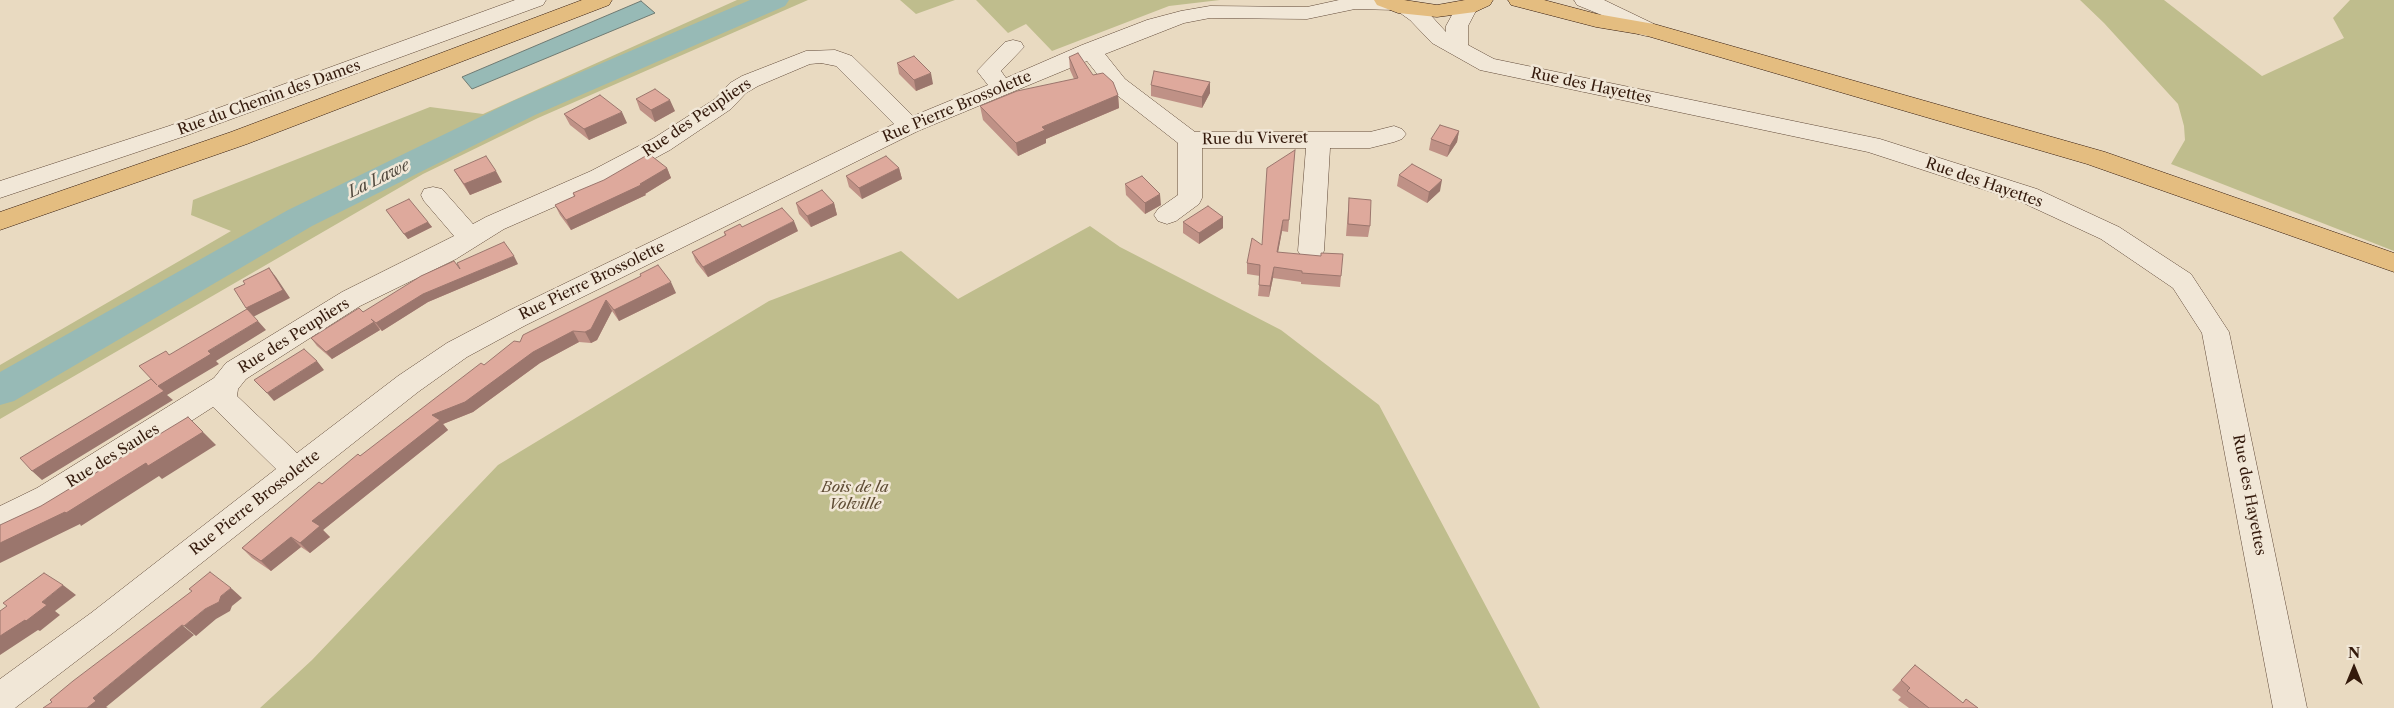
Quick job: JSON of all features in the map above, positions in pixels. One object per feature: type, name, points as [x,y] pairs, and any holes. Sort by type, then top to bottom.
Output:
[{"type":"main road","points":[[0,222],[239,138],[601,0]]},
{"type":"main road","points":[[1394,4],[1437,11],[1509,0]]},
{"type":"main road","points":[[1519,0],[1596,20],[1646,29]]},
{"type":"main road","points":[[1568,0],[1646,29],[1930,108],[2096,158],[2394,263]]},
{"type":"street","name":"Rue du Chemin des Dames","points":[[0,190],[177,131],[536,0]]},
{"type":"street","name":"Rue Pierre Brossolette","points":[[1261,12],[1314,0]]},
{"type":"street","points":[[1585,0],[1612,11],[1646,29]]},
{"type":"street","name":"Rue Pierre Brossolette","points":[[0,699],[110,617],[294,471],[408,384],[457,350],[568,292],[910,126],[1090,50],[1181,17],[1210,12],[1307,13],[1355,3],[1394,4]]},
{"type":"street","name":"Rue des Hayettes","points":[[1394,4],[1418,16],[1440,38],[1488,65],[1872,145],[2028,195],[2110,233],[2182,281],[2215,332],[2290,708]]},
{"type":"street","points":[[1457,47],[1457,26],[1475,4]]},
{"type":"street","points":[[1002,87],[988,71],[1013,47]]},
{"type":"street","name":"Rue du Viveret","points":[[1090,50],[1117,84],[1190,140],[1370,140],[1394,134]]},
{"type":"street","name":"Rue des Peupliers","points":[[294,471],[282,456],[223,400],[224,386],[236,371],[351,299],[446,252],[495,223],[600,177],[662,144],[723,104],[744,85],[806,58],[828,56],[844,61],[910,126]]},
{"type":"street","points":[[1311,251],[1319,139]]},
{"type":"street","points":[[1167,214],[1190,198],[1190,140]]},
{"type":"street","points":[[433,195],[470,238]]},
{"type":"street","name":"Rue des Saules","points":[[0,520],[48,497],[224,386]]},
{"type":"green space","points":[[737,0],[808,0],[538,118],[423,174],[0,419],[0,365],[231,231],[191,215],[193,200],[430,107],[483,114]]},
{"type":"green space","points":[[900,0],[955,0],[916,14]]},
{"type":"green space","points":[[976,0],[1220,0],[1169,6],[1052,51],[1026,24],[1008,33]]},
{"type":"green space","points":[[2080,0],[2164,0],[2262,76],[2344,38],[2333,18],[2350,0],[2394,0],[2394,251],[2171,164],[2185,140],[2184,126],[2178,104],[2104,23]]},
{"type":"green space","name":"Bois de la Volville","points":[[1090,226],[1120,247],[1281,330],[1379,405],[1540,708],[260,708],[312,660],[498,465],[769,301],[901,251],[958,299]]},
{"type":"water","points":[[641,1],[655,13],[472,89],[462,77]]},
{"type":"building","points":[[1078,53],[1093,75],[1103,73],[1113,82],[1118,95],[1042,127],[1045,130],[1016,143],[980,106],[1017,91],[1078,78],[1069,57]]},
{"type":"building","points":[[914,56],[931,73],[914,80],[897,63]]},
{"type":"building","points":[[1154,71],[1210,82],[1202,97],[1151,85]]},
{"type":"building","points":[[655,89],[670,100],[651,110],[636,99]]},
{"type":"building","points":[[600,95],[622,112],[584,129],[564,114]]},
{"type":"building","points":[[1440,125],[1459,131],[1450,146],[1431,139]]},
{"type":"building","points":[[1295,150],[1289,220],[1283,220],[1277,252],[1321,256],[1321,253],[1343,254],[1341,276],[1302,273],[1302,271],[1274,267],[1270,286],[1259,285],[1260,265],[1247,263],[1252,238],[1262,245],[1267,168]]},
{"type":"building","points":[[649,154],[667,168],[641,185],[566,220],[555,205],[575,196],[573,193],[604,180]]},
{"type":"building","points":[[486,156],[496,171],[464,184],[454,170]]},
{"type":"building","points":[[886,156],[899,168],[859,188],[846,176]]},
{"type":"building","points":[[1412,164],[1442,180],[1429,192],[1399,175]]},
{"type":"building","points":[[1142,176],[1160,194],[1145,203],[1125,184]]},
{"type":"building","points":[[822,190],[834,203],[807,216],[796,203]]},
{"type":"building","points":[[1349,198],[1371,200],[1370,226],[1348,224]]},
{"type":"building","points":[[409,199],[428,222],[404,234],[386,210]]},
{"type":"building","points":[[1208,206],[1223,217],[1199,233],[1183,222]]},
{"type":"building","points":[[782,208],[794,221],[703,267],[692,252],[726,235],[724,232],[740,224],[742,227]]},
{"type":"building","points":[[504,242],[514,256],[423,294],[376,323],[371,319],[374,322],[326,352],[311,338],[359,308],[363,312],[421,276],[454,261],[460,269],[457,263]]},
{"type":"building","points":[[658,265],[671,282],[614,310],[606,300],[591,329],[585,332],[573,331],[533,352],[465,402],[432,415],[440,420],[312,521],[320,526],[300,543],[291,537],[261,561],[242,548],[319,482],[322,484],[358,454],[360,456],[481,363],[484,365],[514,341],[520,342],[523,335],[641,276],[640,274]]},
{"type":"building","points":[[269,268],[283,290],[246,308],[234,289],[245,284],[243,281]]},
{"type":"building","points":[[247,309],[258,321],[208,351],[211,354],[158,386],[164,391],[32,471],[20,458],[151,379],[157,385],[139,366],[166,351],[169,355]]},
{"type":"building","points":[[304,349],[317,361],[267,393],[254,380]]},
{"type":"building","points":[[188,417],[203,432],[148,466],[146,463],[66,513],[0,543],[0,525],[41,506]]},
{"type":"building","points":[[210,572],[231,588],[221,596],[219,602],[205,609],[184,626],[182,625],[93,698],[96,701],[87,708],[43,708],[52,702],[50,700],[73,681],[192,591],[189,589]]},
{"type":"building","points":[[44,573],[63,585],[42,602],[47,605],[26,621],[0,636],[0,611],[7,606],[3,603]]},
{"type":"building","points":[[1915,665],[1963,703],[1966,699],[1978,708],[1929,708],[1907,691],[1910,688],[1901,680]]},
{"type":"waterway","name":"La Lawe","points":[[0,390],[300,218],[524,108],[775,0]]}]
